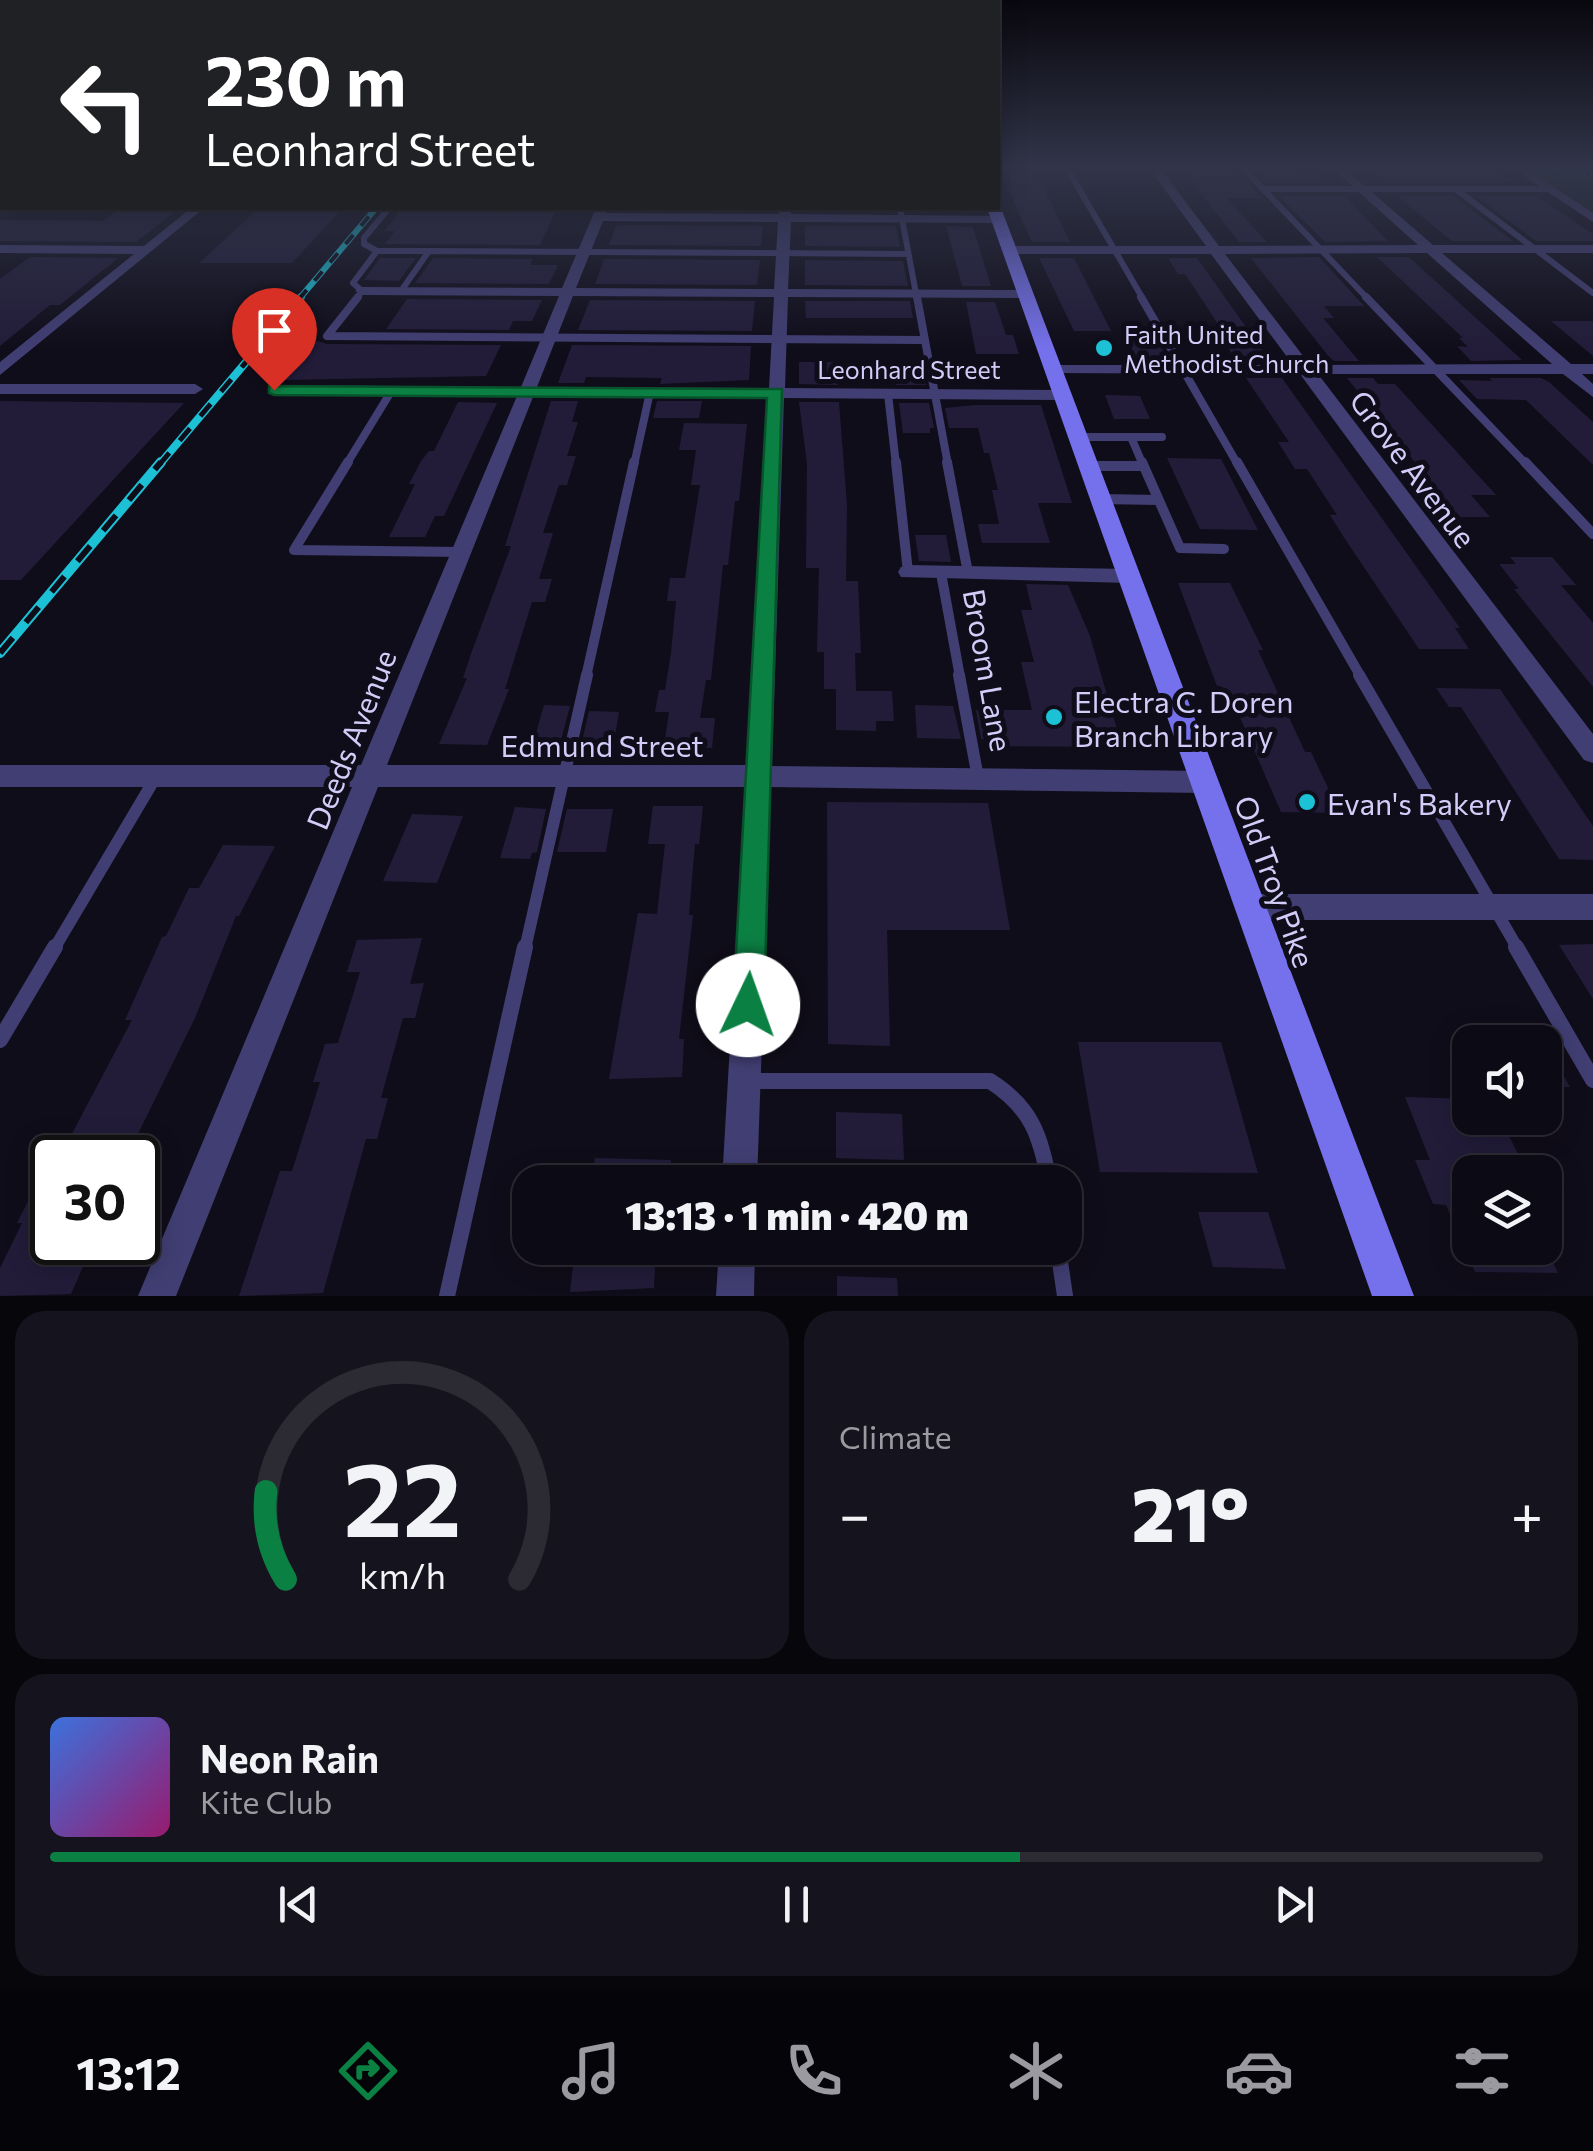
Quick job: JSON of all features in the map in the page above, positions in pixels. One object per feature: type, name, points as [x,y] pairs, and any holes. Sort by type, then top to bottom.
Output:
[{"type":"main road","name":"Old Troy Pike","points":[[1002,228],[1394,1296]]},
{"type":"street","points":[[0,370],[173,228]]},
{"type":"street","name":"Deeds Avenue","points":[[157,1296],[593,228]]},
{"type":"street","points":[[741,1165],[783,228]]},
{"type":"street","name":"Grove Avenue","points":[[1200,228],[1593,752]]},
{"type":"street","points":[[1406,228],[1593,392]]},
{"type":"street","points":[[0,249],[146,250]]},
{"type":"street","points":[[1010,250],[1593,249]]},
{"type":"street","points":[[362,291],[1026,294]]},
{"type":"street","name":"Leonhard Street","points":[[274,390],[934,394],[1186,370],[1593,369]]},
{"type":"street","points":[[0,389],[195,389]]},
{"type":"street","name":"Broom Lane","points":[[908,572],[1129,576]]},
{"type":"street","name":"Edmund Street","points":[[0,776],[759,776],[1205,782]]},
{"type":"street","points":[[1252,908],[1593,907]]},
{"type":"street","points":[[735,1296],[736,1265]]},
{"type":"lane","points":[[372,228],[364,244],[377,252],[908,254]]},
{"type":"lane","points":[[904,228],[968,574]]},
{"type":"lane","points":[[1104,228],[1593,1080]]},
{"type":"lane","points":[[1302,228],[1593,534]]},
{"type":"lane","points":[[1508,228],[1593,293]]},
{"type":"lane","points":[[377,252],[353,283],[362,291],[328,336],[924,340]]},
{"type":"lane","points":[[401,291],[429,252]]},
{"type":"lane","points":[[392,390],[294,550],[461,552]]},
{"type":"lane","points":[[446,1296],[650,392]]},
{"type":"lane","points":[[888,394],[908,572]]},
{"type":"lane","points":[[1078,436],[1162,437]]},
{"type":"lane","points":[[1130,437],[1180,548],[1224,548]]},
{"type":"lane","points":[[1089,466],[1143,466]]},
{"type":"lane","points":[[1101,499],[1158,500]]},
{"type":"lane","name":"Broom Lane","points":[[941,573],[978,778]]},
{"type":"lane","points":[[0,1040],[157,775]]},
{"type":"lane","points":[[745,1082],[990,1082],[1016,1096],[1042,1133],[1047,1165]]},
{"type":"lane","points":[[1060,1265],[1065,1296]]},
{"type":"building","points":[[0,228],[153,228],[136,242],[0,241]]},
{"type":"building","points":[[237,228],[324,228],[292,263],[199,263]]},
{"type":"building","points":[[548,228],[540,245],[385,244],[395,231],[384,231]]},
{"type":"building","points":[[615,228],[763,228],[761,246],[609,245]]},
{"type":"building","points":[[805,228],[896,228],[900,247],[805,246]]},
{"type":"building","points":[[947,228],[973,228],[991,286],[962,286]]},
{"type":"building","points":[[1026,228],[1063,228],[1070,242],[1032,242]]},
{"type":"building","points":[[1228,228],[1254,228],[1267,242],[1239,242]]},
{"type":"building","points":[[1311,228],[1376,228],[1388,241],[1325,242]]},
{"type":"building","points":[[1437,228],[1496,228],[1513,241],[1452,241]]},
{"type":"building","points":[[1519,228],[1585,228],[1593,234],[1593,241],[1536,241]]},
{"type":"building","points":[[30,257],[118,258],[60,305],[50,305],[0,346],[0,279]]},
{"type":"building","points":[[1319,257],[1364,306],[1324,306],[1334,318],[1323,318],[1359,361],[1334,361],[1329,357],[1251,258]]},
{"type":"building","points":[[1377,257],[1409,257],[1522,360],[1471,361],[1457,346],[1468,347],[1459,338],[1463,338]]},
{"type":"building","points":[[380,258],[416,258],[399,281],[364,280]]},
{"type":"building","points":[[433,258],[533,259],[530,265],[558,265],[549,284],[415,283]]},
{"type":"building","points":[[1039,258],[1074,258],[1111,331],[1074,331]]},
{"type":"building","points":[[1168,258],[1197,258],[1270,361],[1235,361],[1216,321],[1185,274],[1178,274]]},
{"type":"building","points":[[604,259],[760,260],[757,285],[595,284]]},
{"type":"building","points":[[805,260],[903,261],[908,286],[805,285]]},
{"type":"building","points":[[407,299],[542,300],[532,321],[513,321],[509,330],[386,329]]},
{"type":"building","points":[[590,300],[755,301],[752,331],[578,330]]},
{"type":"building","points":[[805,301],[910,301],[913,318],[806,318]]},
{"type":"building","points":[[966,302],[995,302],[1006,335],[1013,335],[1019,354],[976,354]]},
{"type":"building","points":[[1551,321],[1593,321],[1593,356]]},
{"type":"building","points":[[1123,332],[1152,332],[1168,359],[1137,359]]},
{"type":"building","points":[[314,340],[327,344],[501,345],[486,376],[283,380]]},
{"type":"building","points":[[572,345],[751,346],[749,380],[660,384],[662,378],[586,377],[584,383],[558,383]]},
{"type":"building","points":[[799,362],[837,362],[838,385],[799,384]]},
{"type":"building","points":[[893,365],[922,365],[926,385],[896,385]]},
{"type":"building","points":[[1246,378],[1282,378],[1460,628],[1455,628],[1469,649],[1419,649],[1343,536],[1330,515],[1337,515],[1307,469],[1295,469],[1278,442],[1289,442]]},
{"type":"building","points":[[1347,378],[1373,378],[1378,384],[1395,384],[1496,495],[1471,495],[1490,517],[1459,517]]},
{"type":"building","points":[[1489,378],[1541,378],[1549,382],[1593,422],[1593,465],[1526,400],[1477,399],[1459,380],[1492,381]]},
{"type":"building","points":[[1105,395],[1140,396],[1150,419],[1114,419]]},
{"type":"building","points":[[0,401],[184,403],[21,580],[0,580]]},
{"type":"building","points":[[551,401],[578,401],[572,422],[578,422],[567,456],[576,456],[567,485],[559,485],[543,533],[553,533],[539,579],[552,579],[545,602],[532,602],[505,689],[509,689],[487,745],[439,744],[467,678],[463,678],[511,546],[505,546]]},
{"type":"building","points":[[657,401],[702,401],[699,418],[653,418]]},
{"type":"building","points":[[458,402],[497,403],[444,516],[435,516],[425,537],[389,537],[415,484],[409,484],[421,461],[429,451],[434,451]]},
{"type":"building","points":[[799,402],[839,402],[847,505],[846,581],[858,581],[861,653],[855,653],[856,691],[892,691],[894,721],[876,721],[876,731],[836,730],[836,689],[824,689],[824,652],[817,652],[819,568],[806,568],[807,464]]},
{"type":"building","points":[[899,403],[929,403],[934,428],[930,428],[930,433],[903,433]]},
{"type":"building","points":[[1041,405],[1072,503],[1038,503],[1050,543],[982,543],[978,524],[999,524],[992,490],[998,490],[989,453],[984,453],[978,428],[949,428],[945,408]]},
{"type":"building","points":[[684,423],[747,424],[739,501],[735,501],[728,565],[723,565],[711,680],[706,680],[700,718],[715,718],[712,748],[664,747],[669,712],[655,712],[659,690],[665,690],[671,653],[676,601],[667,601],[670,578],[685,578],[700,485],[691,485],[696,450],[679,450]]},
{"type":"building","points":[[1167,458],[1221,459],[1258,530],[1200,529]]},
{"type":"building","points":[[915,535],[946,535],[951,562],[919,561]]},
{"type":"building","points":[[1510,557],[1552,557],[1576,585],[1561,585],[1593,623],[1593,687],[1514,589],[1519,589],[1499,564],[1516,564]]},
{"type":"building","points":[[1178,583],[1230,583],[1305,752],[1311,752],[1340,813],[1281,812],[1239,715],[1233,715],[1221,686],[1217,686]]},
{"type":"building","points":[[1026,584],[1068,585],[1090,636],[1122,747],[991,746],[990,739],[981,739],[976,710],[1032,710],[1021,662],[1034,662],[1021,610],[1032,610]]},
{"type":"building","points":[[1436,688],[1500,689],[1593,826],[1593,860],[1559,859],[1461,707],[1449,707]]},
{"type":"building","points":[[544,705],[570,706],[559,748],[532,747]]},
{"type":"building","points":[[915,705],[953,706],[961,739],[917,738]]},
{"type":"building","points":[[589,711],[619,712],[613,747],[581,746]]},
{"type":"building","points":[[827,802],[988,803],[1010,930],[887,930],[890,1046],[828,1044]]},
{"type":"building","points":[[653,806],[703,806],[699,844],[695,844],[689,915],[693,915],[679,1039],[684,1039],[682,1077],[609,1079],[638,913],[657,914],[665,844],[648,844]]},
{"type":"building","points":[[515,807],[546,809],[537,852],[530,859],[500,858]]},
{"type":"building","points":[[567,809],[613,809],[606,852],[557,852]]},
{"type":"building","points":[[412,814],[463,816],[437,883],[383,881]]},
{"type":"building","points":[[223,845],[275,846],[236,916],[195,1018],[137,1135],[71,1135],[132,1020],[125,1020],[162,937],[166,936],[189,888],[199,888]]},
{"type":"building","points":[[422,938],[410,984],[424,983],[415,1018],[403,1018],[381,1098],[388,1098],[377,1139],[366,1139],[323,1293],[239,1296],[280,1171],[292,1171],[320,1082],[313,1082],[325,1044],[338,1043],[360,972],[347,972],[357,940]]},
{"type":"building","points":[[1593,944],[1593,999],[1559,945]]},
{"type":"building","points":[[1078,1042],[1221,1042],[1258,1173],[1100,1172]]},
{"type":"building","points":[[1405,1097],[1452,1098],[1452,1135],[1508,1135],[1518,1154],[1452,1155],[1452,1219],[1446,1205],[1433,1204],[1415,1160],[1430,1160]]},
{"type":"building","points":[[836,1112],[902,1114],[904,1160],[836,1158]]},
{"type":"building","points":[[595,1158],[671,1160],[671,1165],[594,1165]]},
{"type":"building","points":[[30,1197],[30,1265],[84,1265],[71,1294],[0,1296],[0,1268],[22,1223],[17,1223]]},
{"type":"building","points":[[1198,1212],[1268,1212],[1286,1269],[1213,1267]]},
{"type":"building","points":[[573,1265],[655,1265],[654,1288],[570,1292]]},
{"type":"building","points":[[1472,1265],[1554,1265],[1558,1273],[1475,1272]]},
{"type":"building","points":[[837,1276],[897,1278],[898,1296],[837,1296]]},
{"type":"railway","points":[[299,299],[359,228]]},
{"type":"railway","points":[[159,465],[301,297]]},
{"type":"railway","points":[[0,653],[161,462]]},
{"type":"place","name":"Faith United Methodist Church","points":[[1104,348]]},
{"type":"place","name":"Electra C. Doren Branch Library","points":[[1054,717]]},
{"type":"place","name":"Evan's Bakery","points":[[1307,802]]},
{"type":"route","points":[[274,390],[776,393],[748,1005]]}]
